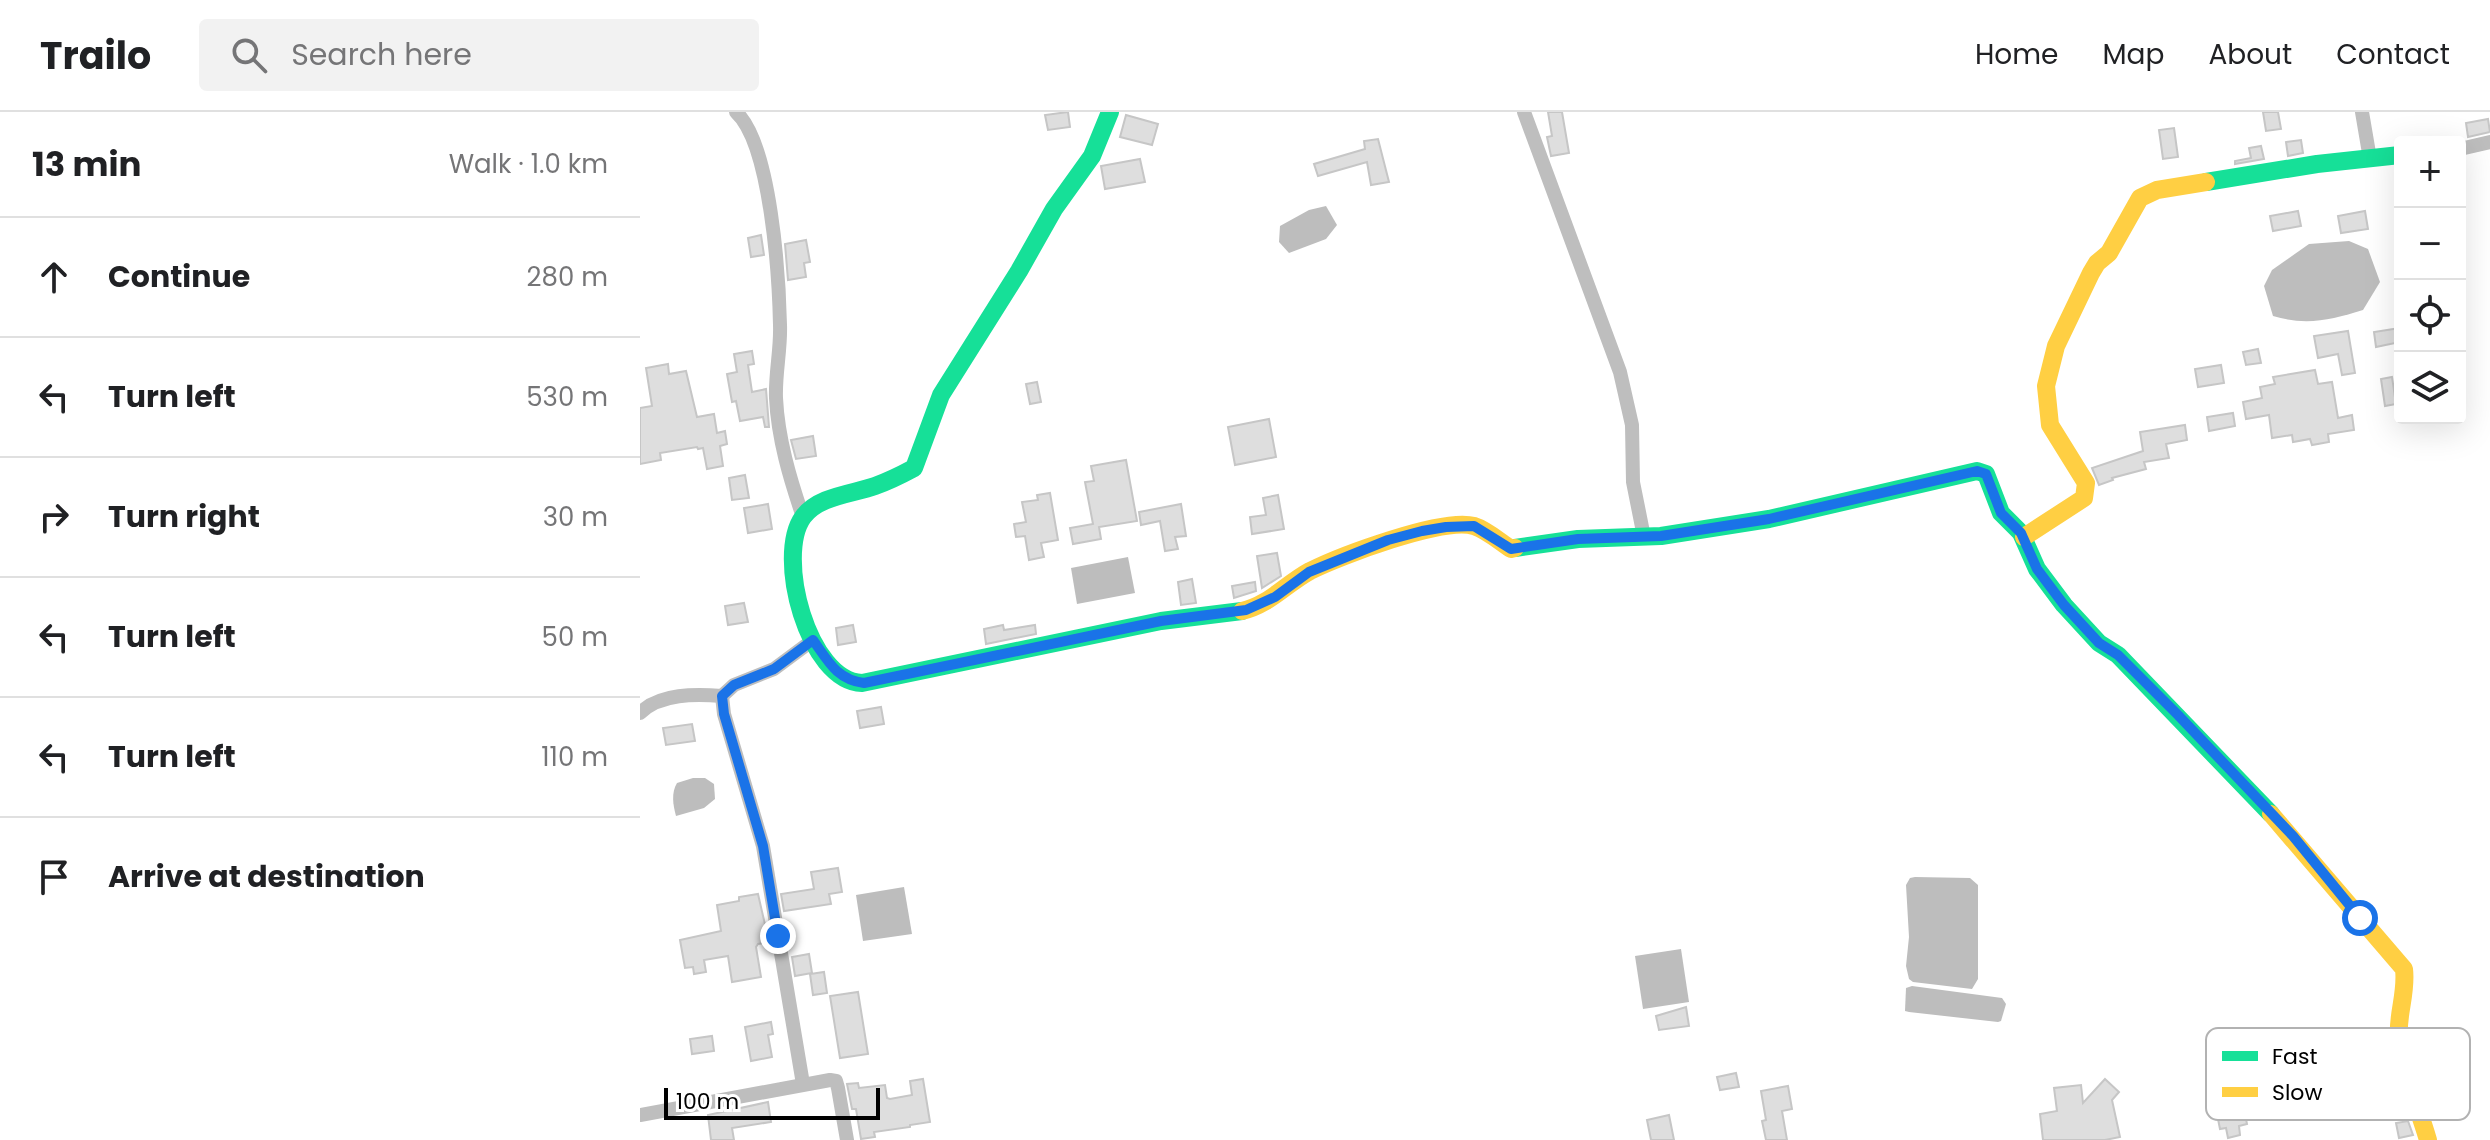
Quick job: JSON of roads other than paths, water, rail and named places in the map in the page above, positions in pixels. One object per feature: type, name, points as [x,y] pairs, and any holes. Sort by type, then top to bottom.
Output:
[{"type":"street","points":[[736,112],[743,118],[756,143],[766,189],[780,326],[776,398],[787,471],[803,517]]},
{"type":"street","points":[[1110,112],[1092,156],[1054,209],[941,395],[914,468],[881,484],[816,505],[803,517],[795,533],[793,574],[801,612],[813,640],[848,682],[864,683],[1161,621],[1246,610],[1275,597],[1309,572],[1388,540],[1422,531],[1474,526],[1511,549],[1578,539],[1644,537],[1769,519],[1977,471],[1986,474],[2001,513],[2024,537],[2037,569],[2064,605],[2099,643],[2128,665],[2293,836],[2404,969],[2407,993],[2398,1019],[2398,1028]]},
{"type":"street","points":[[1524,112],[1620,372],[1632,425],[1633,482],[1644,537]]},
{"type":"street","points":[[2362,112],[2370,159]]},
{"type":"street","points":[[2466,148],[2490,142]]},
{"type":"street","points":[[2024,537],[2084,498],[2087,492],[2086,483],[2051,426],[2047,403],[2048,367],[2091,273],[2109,253],[2140,198],[2157,190],[2394,156]]},
{"type":"street","points":[[640,713],[684,695],[722,696],[734,685],[774,669],[813,640]]},
{"type":"street","points":[[722,696],[724,714],[763,846],[803,1084]]},
{"type":"street","points":[[640,1115],[803,1084],[836,1081],[847,1140]]},
{"type":"street","points":[[2422,1120],[2428,1140]]}]
